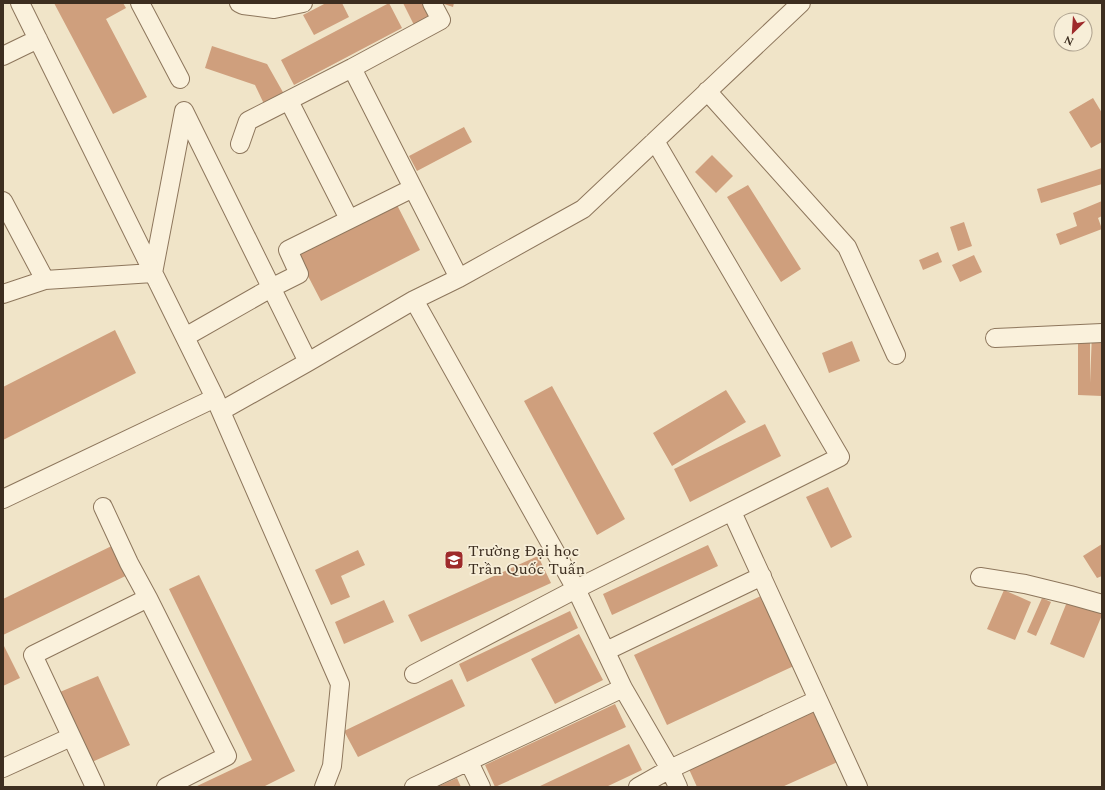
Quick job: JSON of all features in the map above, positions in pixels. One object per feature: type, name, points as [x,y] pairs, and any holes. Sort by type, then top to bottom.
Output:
[{"type":"street","points":[[20,3],[218,404],[340,684],[332,766],[324,787]]},
{"type":"street","points":[[140,3],[180,80]]},
{"type":"street","points":[[239,3],[243,5],[274,9],[303,3]]},
{"type":"street","points":[[240,144],[248,121],[289,101],[441,20],[432,3]]},
{"type":"street","points":[[3,499],[218,404],[308,362],[414,300],[459,278],[583,209],[801,3]]},
{"type":"street","points":[[3,56],[38,39]]},
{"type":"street","points":[[352,68],[459,278]]},
{"type":"street","points":[[708,91],[847,247],[896,355]]},
{"type":"street","points":[[289,101],[349,220]]},
{"type":"street","points":[[153,273],[184,112],[308,362]]},
{"type":"street","points":[[414,674],[576,588],[732,512],[840,457],[655,141]]},
{"type":"street","points":[[185,337],[299,274],[288,250],[413,188]]},
{"type":"street","points":[[3,201],[45,280]]},
{"type":"street","points":[[3,294],[45,280],[153,273]]},
{"type":"street","points":[[414,300],[576,588],[623,688],[670,769],[678,787]]},
{"type":"street","points":[[995,338],[1102,333]]},
{"type":"street","points":[[103,507],[227,756],[166,787]]},
{"type":"street","points":[[732,512],[858,787]]},
{"type":"street","points":[[606,651],[762,576]]},
{"type":"street","points":[[980,577],[1025,584],[1102,604]]},
{"type":"street","points":[[95,787],[33,655],[148,598]]},
{"type":"street","points":[[414,787],[623,688]]},
{"type":"street","points":[[638,787],[670,769],[817,700]]},
{"type":"street","points":[[3,768],[71,736]]},
{"type":"street","points":[[469,762],[481,787]]},
{"type":"building","points":[[54,3],[123,3],[126,8],[106,19],[147,97],[113,114]]},
{"type":"building","points":[[326,3],[342,3],[349,17],[314,35],[303,15]]},
{"type":"building","points":[[389,3],[402,28],[294,85],[281,60]]},
{"type":"building","points":[[403,3],[426,3],[433,16],[415,27]]},
{"type":"building","points":[[441,3],[454,3],[453,7]]},
{"type":"building","points":[[212,46],[267,64],[284,94],[265,106],[255,85],[205,68]]},
{"type":"building","points":[[1093,98],[1102,113],[1102,142],[1091,148],[1069,112]]},
{"type":"building","points":[[464,127],[472,142],[417,171],[409,156]]},
{"type":"building","points":[[712,155],[733,176],[716,193],[695,172]]},
{"type":"building","points":[[1102,168],[1102,184],[1041,203],[1037,189]]},
{"type":"building","points":[[748,185],[801,269],[781,282],[727,197]]},
{"type":"building","points":[[1102,201],[1102,216],[1098,218],[1102,229],[1060,245],[1056,234],[1077,226],[1073,213]]},
{"type":"building","points":[[396,203],[420,250],[321,301],[297,255]]},
{"type":"building","points":[[964,222],[972,246],[958,251],[950,227]]},
{"type":"building","points":[[938,252],[942,262],[923,270],[919,260]]},
{"type":"building","points":[[974,255],[982,272],[960,282],[952,265]]},
{"type":"building","points":[[115,330],[136,373],[3,440],[3,387]]},
{"type":"building","points":[[1092,334],[1102,335],[1102,396],[1078,395],[1078,338],[1090,338],[1090,383]]},
{"type":"building","points":[[852,341],[860,361],[829,373],[822,353]]},
{"type":"building","points":[[552,386],[625,519],[597,535],[524,401]]},
{"type":"building","points":[[726,390],[746,422],[672,466],[653,433]]},
{"type":"building","points":[[765,424],[781,456],[690,502],[674,469]]},
{"type":"building","points":[[828,487],[852,537],[831,548],[806,497]]},
{"type":"building","points":[[126,539],[140,569],[3,635],[3,599]]},
{"type":"building","points":[[1102,544],[1102,576],[1097,578],[1083,556]]},
{"type":"building","points":[[708,545],[718,566],[612,615],[603,594]]},
{"type":"building","points":[[358,550],[365,565],[341,576],[350,597],[331,605],[315,570]]},
{"type":"building","points":[[538,556],[551,583],[421,642],[408,615]]},
{"type":"building","points":[[199,575],[295,771],[263,787],[195,787],[252,760],[169,589]]},
{"type":"building","points":[[1004,590],[1031,602],[1015,640],[987,629]]},
{"type":"building","points":[[763,595],[796,665],[667,725],[634,655]]},
{"type":"building","points":[[1069,597],[1102,610],[1102,615],[1084,658],[1050,644]]},
{"type":"building","points":[[1042,598],[1051,602],[1036,636],[1027,632]]},
{"type":"building","points":[[384,600],[394,622],[344,644],[335,622]]},
{"type":"building","points":[[570,611],[578,628],[467,682],[459,664]]},
{"type":"building","points":[[579,634],[603,680],[555,704],[531,659]]},
{"type":"building","points":[[3,644],[20,678],[3,686]]},
{"type":"building","points":[[98,676],[130,745],[92,762],[60,692]]},
{"type":"building","points":[[452,679],[465,706],[358,757],[344,731]]},
{"type":"building","points":[[615,704],[626,727],[495,787],[485,765]]},
{"type":"building","points":[[819,709],[842,760],[782,787],[697,787],[688,767]]},
{"type":"building","points":[[629,744],[642,770],[606,787],[538,787]]},
{"type":"building","points":[[457,778],[461,787],[437,787]]},
{"type":"place","name":"Trường Đại học Trần Quốc Tuấn","points":[[454,560]]}]
